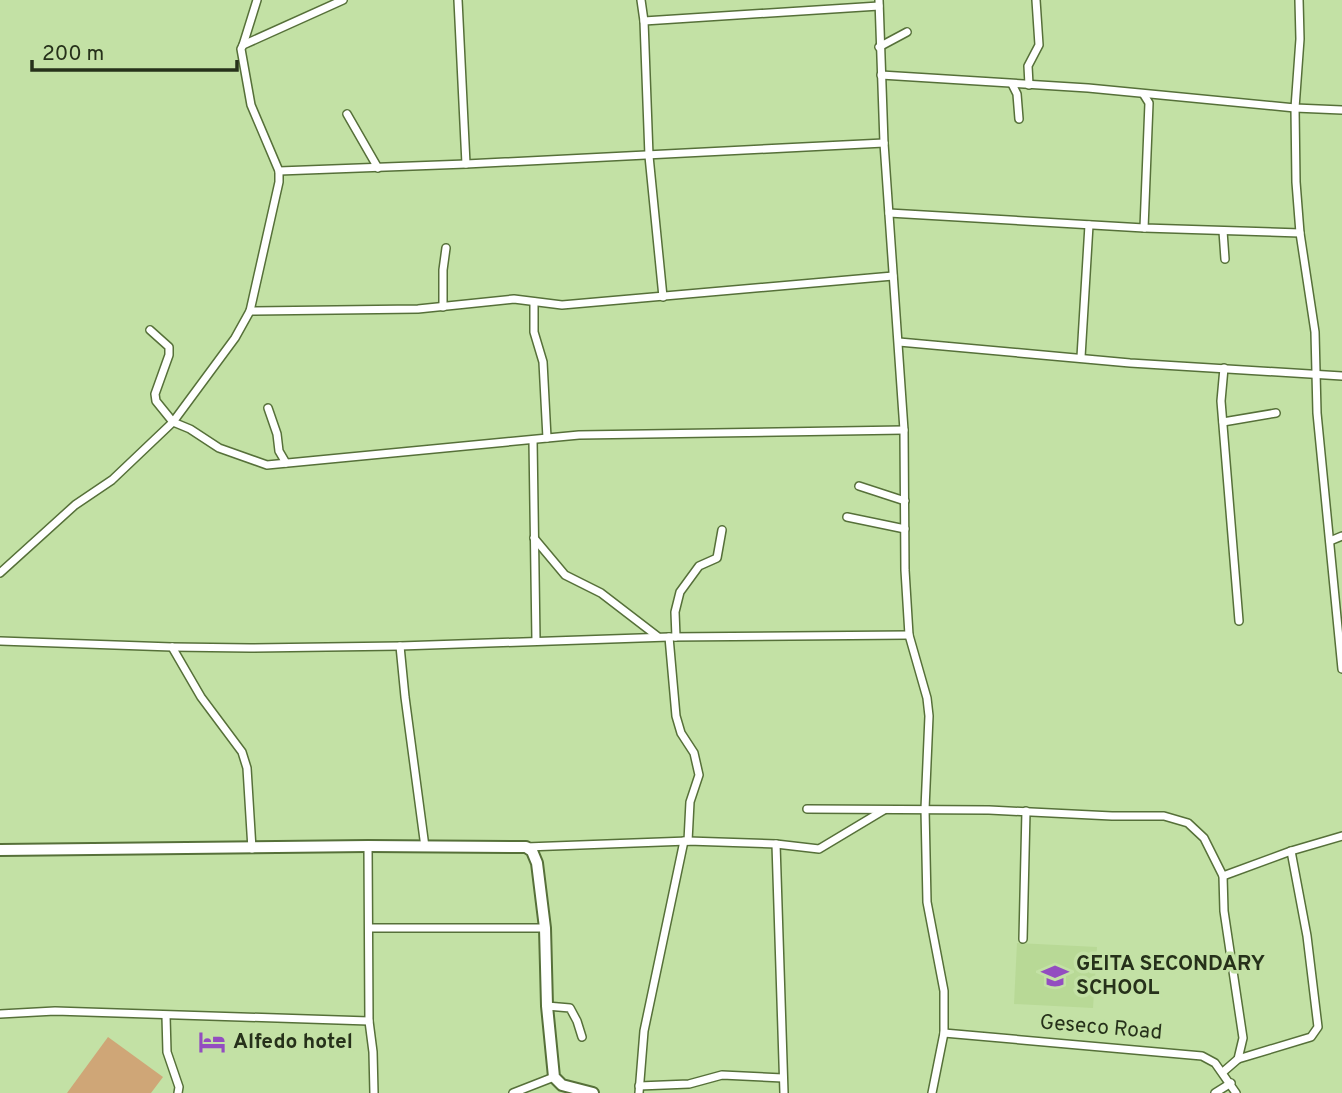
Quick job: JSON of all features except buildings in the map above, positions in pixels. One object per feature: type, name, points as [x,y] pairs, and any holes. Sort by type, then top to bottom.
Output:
[{"type":"street","points":[[0,573],[75,505],[111,480],[173,422],[235,338],[250,310],[277,199],[279,171],[247,91],[240,52],[257,0]]},
{"type":"street","points":[[243,45],[343,0]]},
{"type":"street","points":[[458,0],[466,164]]},
{"type":"street","points":[[641,0],[649,156],[663,297]]},
{"type":"street","points":[[1029,85],[1028,66],[1039,45],[1036,0]]},
{"type":"street","points":[[1299,0],[1300,39],[1295,108],[1300,233],[1315,332],[1321,457],[1342,668]]},
{"type":"street","points":[[644,21],[879,3],[884,143],[904,430],[909,635],[927,698],[929,716],[925,809],[926,902],[944,990],[944,1033],[932,1093]]},
{"type":"street","points":[[879,47],[907,32]]},
{"type":"street","points":[[881,75],[1342,110]]},
{"type":"street","points":[[1013,84],[1017,94],[1019,119]]},
{"type":"street","points":[[1144,94],[1149,103],[1144,228]]},
{"type":"street","points":[[346,114],[377,168]]},
{"type":"street","points":[[279,171],[649,156],[884,143]]},
{"type":"street","points":[[889,213],[1144,228],[1300,233]]},
{"type":"street","points":[[1081,357],[1089,225]]},
{"type":"street","points":[[1223,231],[1225,259]]},
{"type":"street","points":[[443,307],[446,248]]},
{"type":"street","points":[[250,310],[395,310],[514,299],[562,304],[893,276]]},
{"type":"street","points":[[534,302],[535,341],[543,362],[547,438]]},
{"type":"street","points":[[150,330],[169,347],[169,355],[155,394],[156,401],[173,422],[226,451],[267,465],[625,433],[904,430]]},
{"type":"street","points":[[899,342],[1130,363],[1342,376]]},
{"type":"street","points":[[1224,368],[1221,401],[1239,621]]},
{"type":"street","points":[[268,408],[277,434],[279,451],[286,463]]},
{"type":"street","points":[[1223,422],[1276,413]]},
{"type":"street","points":[[533,440],[536,640]]},
{"type":"street","points":[[859,486],[905,501]]},
{"type":"street","points":[[847,517],[905,529]]},
{"type":"street","points":[[722,530],[717,558],[701,565],[678,596],[675,612],[672,637],[676,716],[681,733],[694,753],[699,775],[690,802],[686,841],[644,1031],[639,1090],[689,1084],[722,1075],[783,1078]]},
{"type":"street","points":[[1330,541],[1342,536]]},
{"type":"street","points":[[534,537],[565,575],[601,593],[658,637]]},
{"type":"street","points":[[0,641],[172,647],[400,646],[658,637],[909,635]]},
{"type":"street","points":[[400,646],[425,847]]},
{"type":"street","points":[[172,647],[201,697],[242,752],[250,789],[252,849]]},
{"type":"street","points":[[807,809],[1026,811],[1164,816],[1180,819],[1200,832],[1223,876],[1224,911],[1243,1038],[1238,1059]]},
{"type":"street","points":[[0,851],[526,846],[686,841],[776,844],[819,849],[884,810]]},
{"type":"street","points":[[1023,939],[1026,811]]},
{"type":"street","points":[[1223,876],[1342,836]]},
{"type":"street","points":[[776,844],[784,1093]]},
{"type":"street","points":[[368,846],[369,1021],[374,1093]]},
{"type":"street","points":[[526,846],[532,851],[537,863],[545,928],[547,1006],[554,1077],[562,1085],[593,1093]]},
{"type":"street","points":[[1223,1072],[1238,1059],[1311,1037],[1318,1027],[1307,936],[1291,851]]},
{"type":"street","points":[[370,928],[545,928]]},
{"type":"street","points":[[547,1006],[570,1008],[582,1037]]},
{"type":"street","points":[[0,1014],[55,1011],[369,1021]]},
{"type":"street","points":[[166,1016],[165,1045],[179,1087],[178,1093]]},
{"type":"street","name":"Geseco Road","points":[[944,1033],[1190,1054],[1210,1059],[1223,1072],[1236,1093]]},
{"type":"street","points":[[513,1093],[554,1077]]},
{"type":"street","points":[[1215,1093],[1231,1083]]},
{"type":"shaded area","name":"GEITA SECONDARY SCHOOL","points":[[1017,943],[1097,947],[1093,1008],[1014,1004]]},
{"type":"shaded area","points":[[108,1037],[163,1077],[151,1093],[67,1093]]},
{"type":"place","name":"GEITA SECONDARY SCHOOL","points":[[1055,976]]},
{"type":"place","name":"Alfedo hotel","points":[[212,1042]]}]
